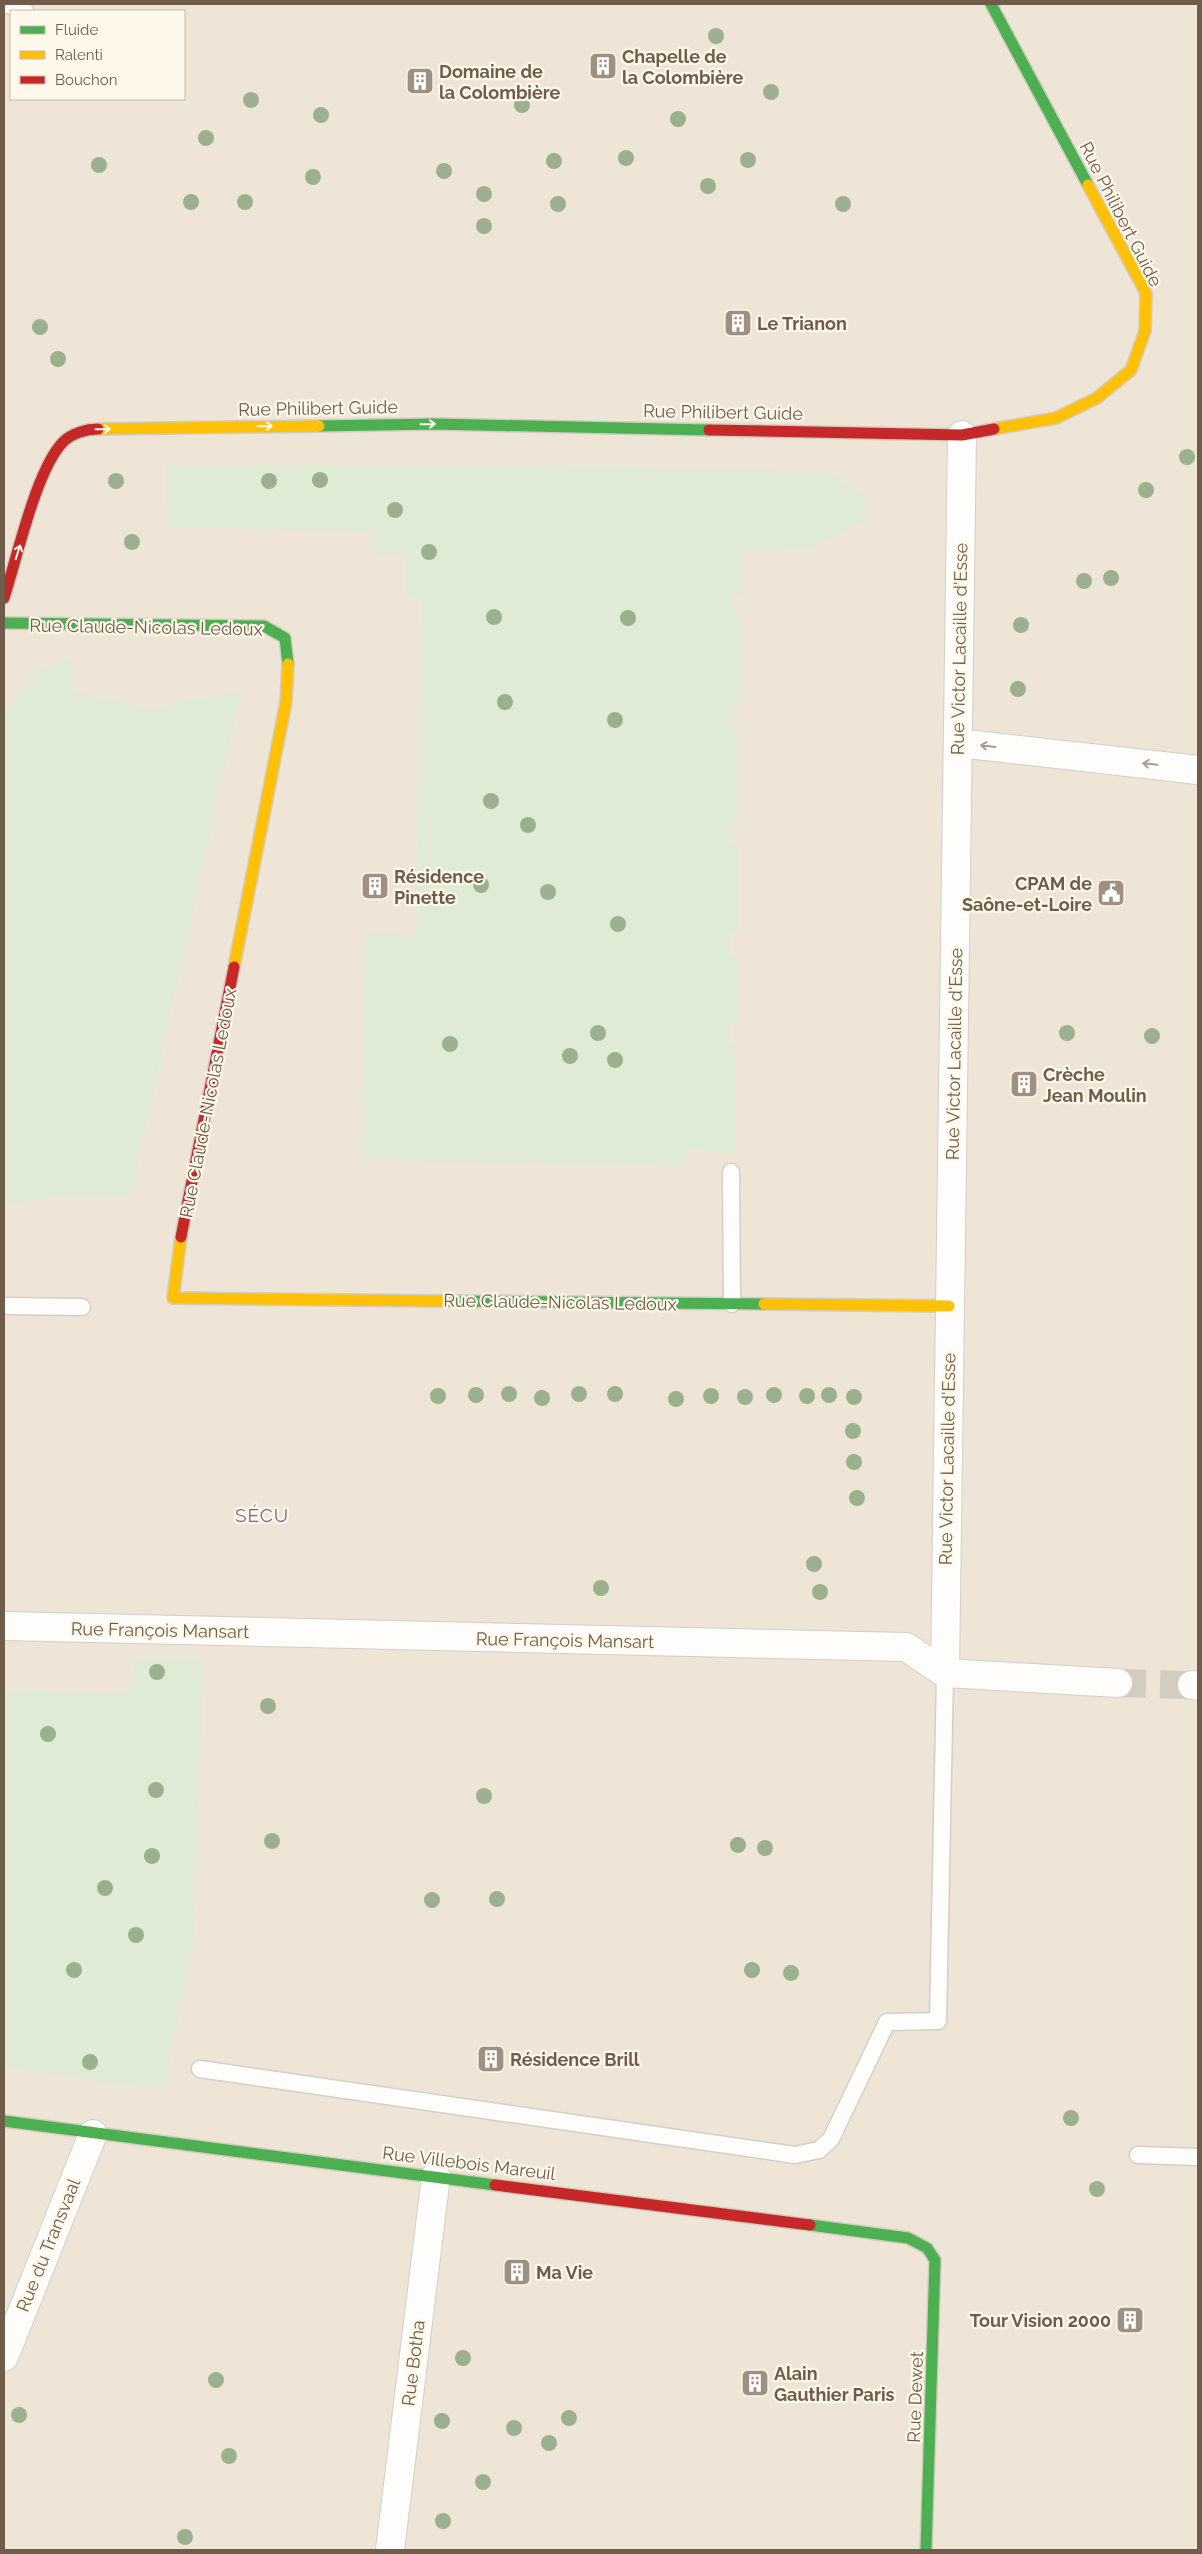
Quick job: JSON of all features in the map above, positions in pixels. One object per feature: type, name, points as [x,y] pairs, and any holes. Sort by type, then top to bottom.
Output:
[{"type":"street","name":"Rue Philibert Guide","points":[[4,598],[44,471],[64,441],[86,429],[435,424],[962,434],[1056,418],[1097,398],[1131,370],[1145,331],[1146,293],[991,4]]},
{"type":"street","name":"Rue Victor Lacaille d'Esse","points":[[945,1673],[962,434]]},
{"type":"street","name":"Rue Claude-Nicolas Ledoux","points":[[4,624],[264,626],[285,638],[288,664],[286,702],[176,1264],[173,1298],[949,1306]]},
{"type":"street","points":[[958,743],[1198,770]]},
{"type":"street","name":"Rue François Mansart","points":[[4,1626],[906,1647],[945,1673]]},
{"type":"street","points":[[945,1673],[1118,1683]]},
{"type":"street","name":"Rue Villebois Mareuil","points":[[4,2121],[93,2134],[883,2234],[908,2238],[927,2248]]},
{"type":"street","name":"Rue du Transvaal","points":[[4,2358],[93,2134]]},
{"type":"street","name":"Rue Botha","points":[[390,2550],[436,2176]]},
{"type":"street","name":"Rue Dewet","points":[[926,2550],[936,2276],[935,2260],[927,2248]]},
{"type":"lane","points":[[5,4],[22,10]]},
{"type":"lane","points":[[730,1172],[732,1304]]},
{"type":"lane","points":[[4,1306],[82,1306]]},
{"type":"lane","points":[[200,2069],[795,2155],[819,2150],[831,2139],[887,2022],[938,2021],[945,1673]]},
{"type":"lane","points":[[1138,2155],[1198,2157]]},
{"type":"shaded area","points":[[4,4],[1198,4],[1198,2550],[4,2550]]},
{"type":"green space","points":[[166,465],[545,465],[828,472],[865,497],[871,510],[864,522],[807,550],[741,551],[741,595],[733,595],[733,617],[741,617],[740,707],[732,708],[732,730],[740,730],[739,821],[731,822],[731,843],[738,844],[738,933],[730,933],[730,954],[737,955],[737,1024],[730,1024],[730,1045],[736,1045],[736,1152],[688,1150],[685,1167],[362,1160],[365,934],[416,935],[422,599],[406,598],[406,554],[371,554],[372,531],[167,527]]},
{"type":"green space","points":[[73,658],[73,692],[147,709],[241,692],[130,1198],[61,1197],[4,1203],[4,714],[38,670]]},
{"type":"green space","points":[[137,1658],[204,1658],[193,1949],[163,2090],[4,2068],[4,1690],[129,1694]]},
{"type":"tunnel","points":[[1118,1683],[1192,1685]]},
{"type":"traffic: fast","points":[[991,4],[1088,185]]},
{"type":"traffic: fast","points":[[319,426],[435,424],[709,430]]},
{"type":"traffic: fast","points":[[4,623],[264,626],[285,638],[288,664]]},
{"type":"traffic: fast","points":[[445,1301],[764,1304]]},
{"type":"traffic: fast","points":[[4,2121],[495,2185]]},
{"type":"traffic: fast","points":[[810,2225],[908,2238],[927,2248],[935,2260],[926,2550]]},
{"type":"traffic: slow","points":[[994,429],[1056,418],[1097,398],[1131,370],[1145,331],[1146,293],[1088,185]]},
{"type":"traffic: slow","points":[[98,429],[319,426]]},
{"type":"traffic: slow","points":[[234,967],[286,702],[288,664]]},
{"type":"traffic: slow","points":[[181,1237],[173,1298],[445,1301]]},
{"type":"traffic: slow","points":[[764,1304],[949,1306]]},
{"type":"traffic: jam","points":[[4,598],[28,516],[44,473],[53,455],[63,442],[71,436],[84,431],[98,429]]},
{"type":"traffic: jam","points":[[709,430],[962,435],[994,429]]},
{"type":"traffic: jam","points":[[181,1237],[234,967]]},
{"type":"traffic: jam","points":[[495,2185],[810,2225]]},
{"type":"place","name":"Chapelle de la Colombière","points":[[603,66]]},
{"type":"place","name":"Domaine de la Colombière","points":[[420,81]]},
{"type":"place","name":"Le Trianon","points":[[738,323]]},
{"type":"place","name":"Résidence Pinette","points":[[375,886]]},
{"type":"place","name":"CPAM de Saône-et-Loire","points":[[1111,893]]},
{"type":"place","name":"Crèche Jean Moulin","points":[[1024,1084]]},
{"type":"place","name":"Résidence Brill","points":[[491,2059]]},
{"type":"place","name":"Ma Vie","points":[[517,2272]]},
{"type":"place","name":"Tour Vision 2000","points":[[1130,2320]]},
{"type":"place","name":"Alain Gauthier Paris","points":[[755,2383]]},
{"type":"district","name":"SÉCU","points":[[262,1515]]}]
